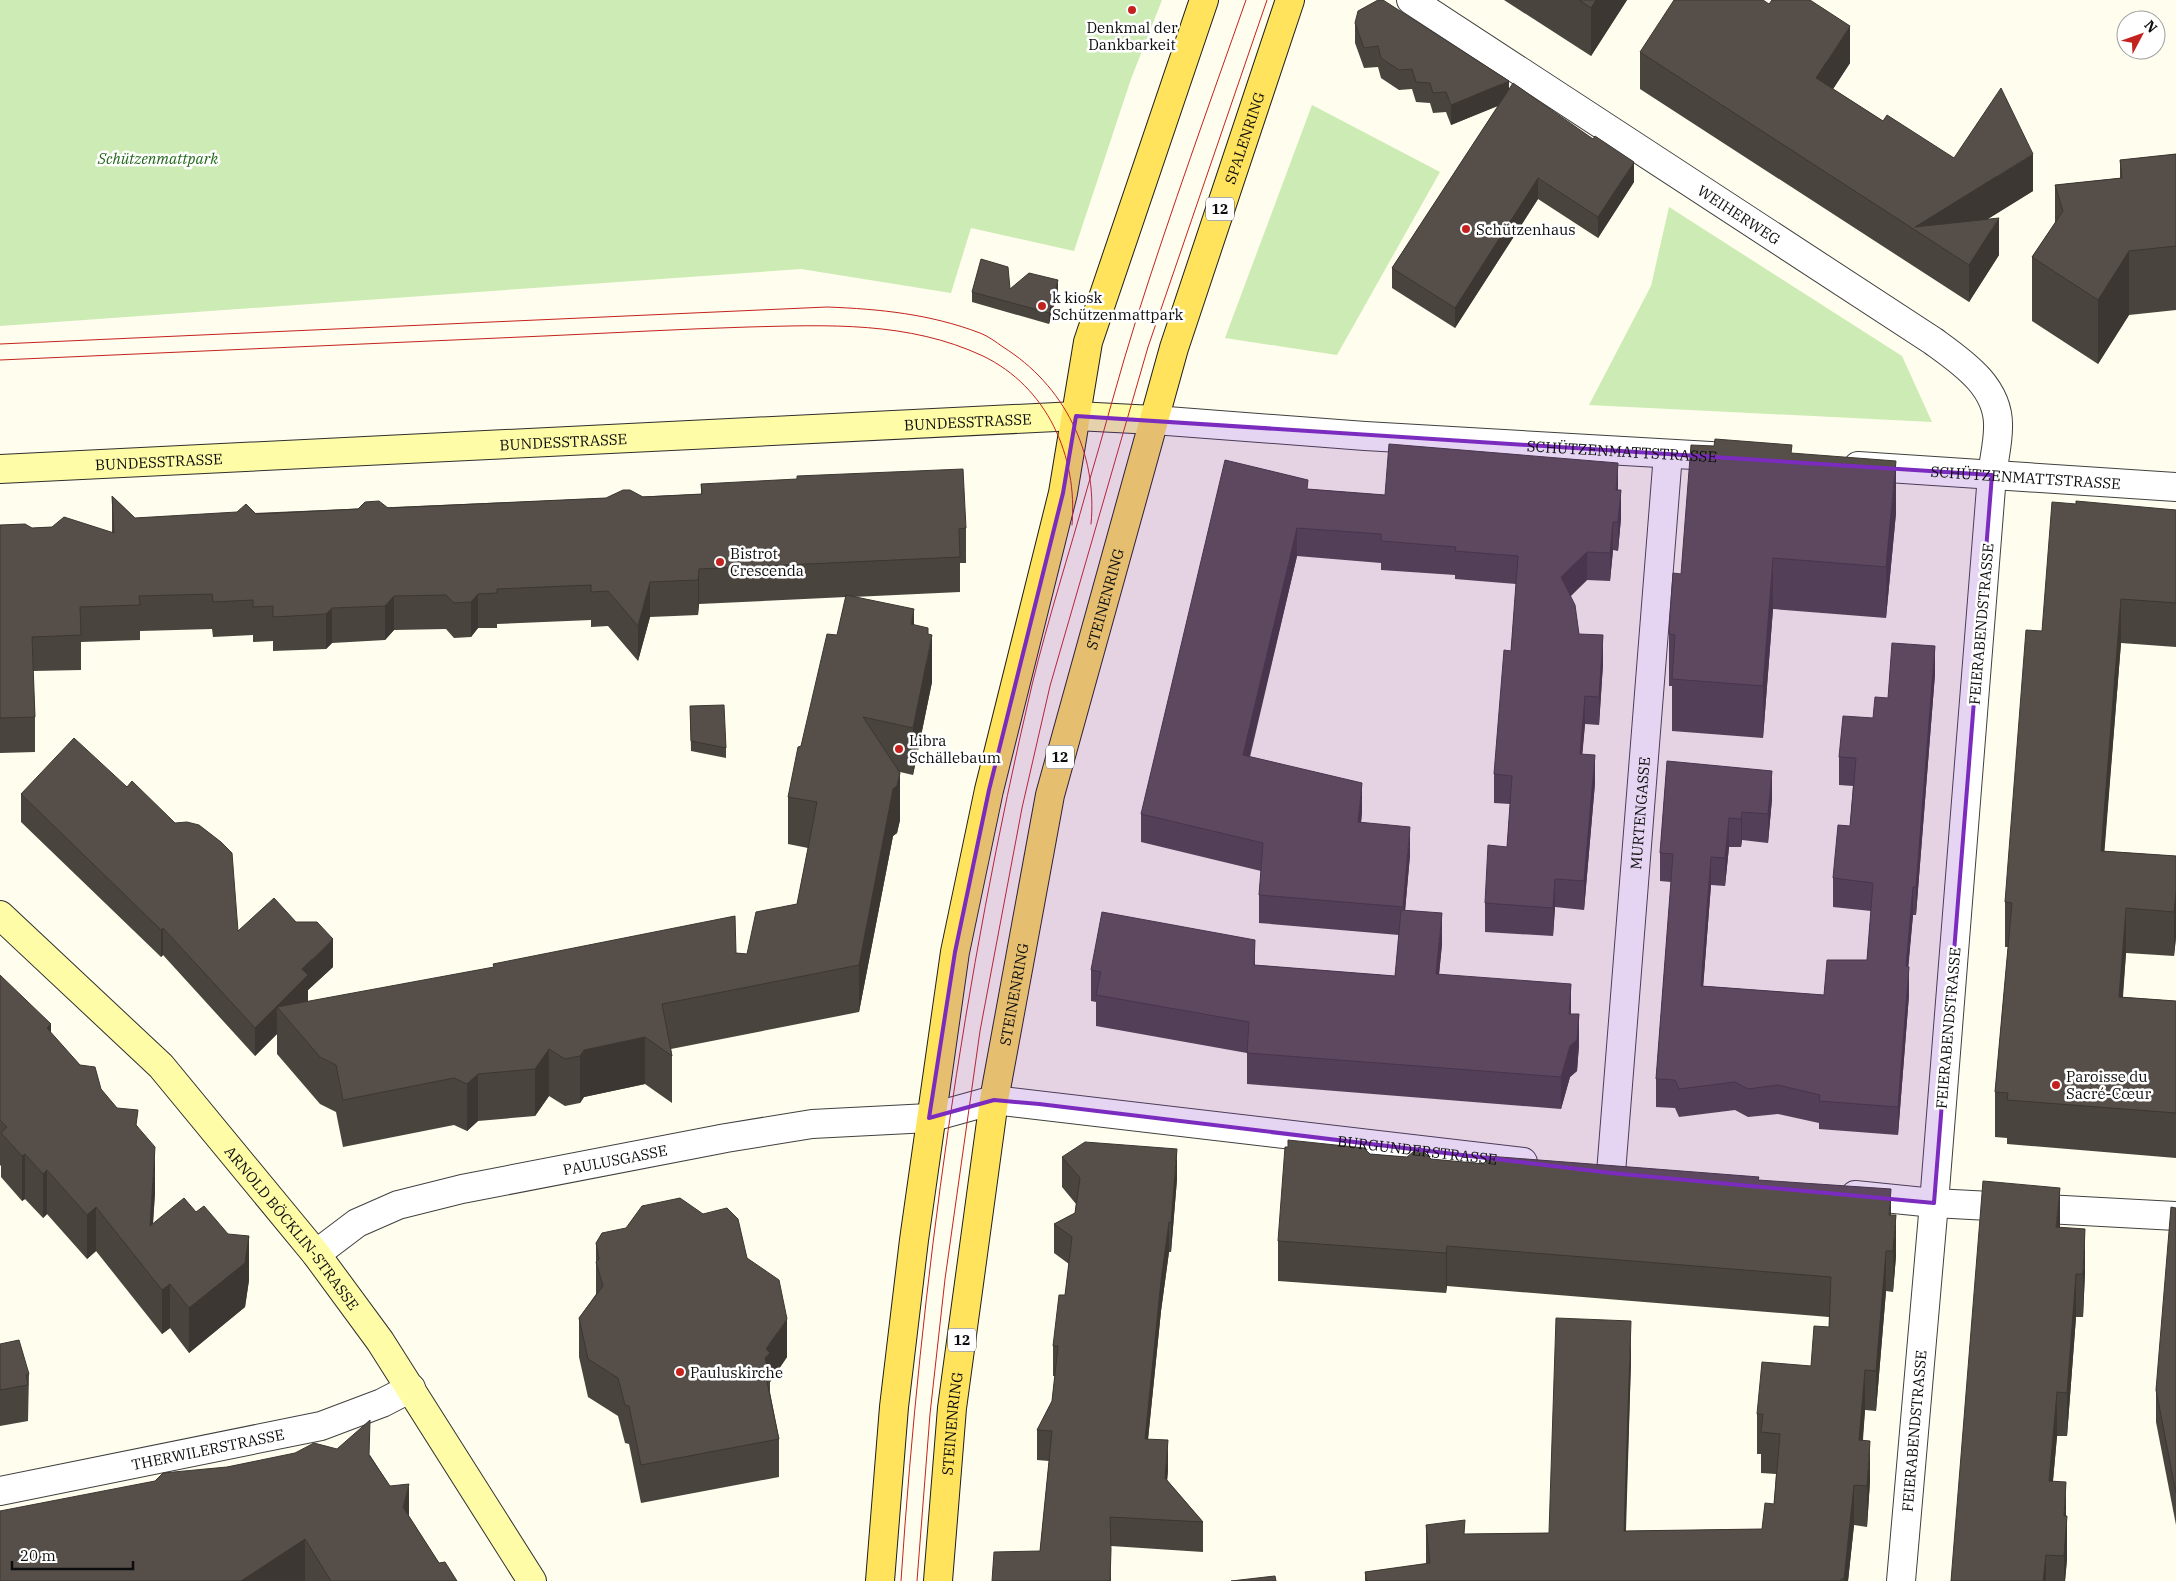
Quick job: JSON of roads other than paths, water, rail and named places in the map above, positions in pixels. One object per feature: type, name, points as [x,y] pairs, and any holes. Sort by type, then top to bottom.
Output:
[{"type":"main road","points":[[880,1581],[894,1407],[929,1118],[957,942],[992,781],[1063,493],[1088,342],[1204,0]]},
{"type":"main road","name":"SPALENRING","points":[[1154,420],[1174,348],[1290,0]]},
{"type":"main road","name":"BUNDESSTRASSE","points":[[0,469],[1076,416],[1127,418]]},
{"type":"main road","name":"SCHÜTZENMATTSTRASSE","points":[[1127,418],[1154,420]]},
{"type":"main road","name":"STEINENRING","points":[[938,1581],[952,1408],[994,1100],[1050,795],[1154,420]]},
{"type":"main road","name":"ARNOLD BÖCKLIN-STRASSE","points":[[0,915],[161,1066],[316,1254],[347,1293],[411,1388],[532,1581]]},
{"type":"street","name":"WEIHERWEG","points":[[1411,0],[1933,341],[1968,367],[1991,395],[1999,426],[1992,474]]},
{"type":"street","name":"SCHÜTZENMATTSTRASSE","points":[[1154,420],[1366,436],[1752,458]]},
{"type":"street","name":"MURTENGASSE","points":[[1611,1173],[1668,454]]},
{"type":"street","name":"SCHÜTZENMATTSTRASSE","points":[[1830,464],[2176,487]]},
{"type":"street","name":"FEIERABENDSTRASSE","points":[[1901,1581],[1934,1203],[1992,474]]},
{"type":"street","name":"BURGUNDERSTRASSE","points":[[929,1118],[994,1100],[1552,1166]]},
{"type":"street","name":"PAULUSGASSE","points":[[316,1254],[357,1223],[398,1205],[462,1189],[726,1138],[812,1124],[929,1118]]},
{"type":"street","points":[[1582,1169],[1640,1176]]},
{"type":"street","points":[[1826,1193],[1934,1203],[2176,1216]]},
{"type":"street","name":"THERWILERSTRASSE","points":[[0,1491],[321,1426],[382,1403],[411,1388]]},
{"type":"tram line","points":[[901,1581],[920,1355],[948,1130],[985,907],[1007,796],[1045,636],[1130,338],[1246,0]]},
{"type":"tram line","points":[[917,1581],[930,1414],[945,1279],[980,1031],[1022,808],[1050,686],[1148,347],[1267,0]]},
{"type":"tram line","points":[[0,344],[827,307],[866,309],[924,317],[983,334],[1025,363],[1043,381],[1073,423],[1082,447],[1089,472],[1092,498],[1091,524]]},
{"type":"tram line","points":[[0,360],[748,327],[838,326],[897,331],[926,336],[983,356],[1005,369],[1025,386],[1041,405],[1054,426],[1063,449],[1070,474],[1073,499],[1072,525]]},
{"type":"place","name":"Denkmal der Dankbarkeit","points":[[1132,10]]},
{"type":"place","name":"Schützenhaus","points":[[1466,229]]},
{"type":"place","name":"k kiosk Schützenmattpark","points":[[1042,306]]},
{"type":"place","name":"Bistrot Crescenda","points":[[720,562]]},
{"type":"place","name":"Libra Schällebaum","points":[[899,749]]},
{"type":"place","name":"Paroisse du Sacré-Cœur","points":[[2056,1085]]},
{"type":"place","name":"Pauluskirche","points":[[680,1372]]},
{"type":"park label","name":"Schützenmattpark","points":[[158,158]]}]
